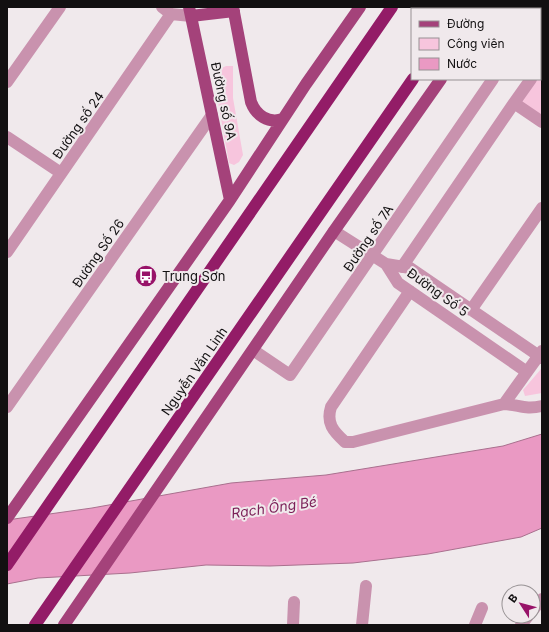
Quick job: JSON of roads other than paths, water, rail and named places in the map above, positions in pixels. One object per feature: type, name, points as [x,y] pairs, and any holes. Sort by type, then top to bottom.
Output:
[{"type":"highway","points":[[7,565],[392,7]]},
{"type":"highway","name":"Nguyễn Văn Linh","points":[[36,625],[412,80]]},
{"type":"main road","points":[[7,518],[230,200],[306,84],[360,7]]},
{"type":"main road","points":[[190,11],[234,9]]},
{"type":"main road","name":"Đường số 9A","points":[[234,9],[251,102],[254,109],[261,116],[270,120],[277,121],[283,119]]},
{"type":"main road","name":"Đường số 9A","points":[[190,11],[230,200]]},
{"type":"main road","points":[[64,625],[334,231],[440,80]]},
{"type":"street","points":[[7,82],[60,7]]},
{"type":"street","points":[[167,10],[190,11]]},
{"type":"street","name":"Đường số 24","points":[[7,252],[61,173],[167,10]]},
{"type":"street","name":"Đường số 7A","points":[[252,350],[290,375],[493,80]]},
{"type":"street","points":[[402,267],[530,80]]},
{"type":"street","points":[[514,103],[542,122]]},
{"type":"street","name":"Đường Số 26","points":[[7,407],[212,115]]},
{"type":"street","points":[[7,137],[61,173]]},
{"type":"street","points":[[472,310],[542,208]]},
{"type":"street","points":[[334,231],[386,264]]},
{"type":"street","name":"Đường Số 5","points":[[386,264],[410,268],[541,355]]},
{"type":"street","name":"Đường Số 5","points":[[386,264],[398,283],[527,372]]},
{"type":"street","points":[[410,291],[331,407],[328,416],[334,432],[345,442],[353,442],[504,404],[515,405],[523,409],[542,406]]},
{"type":"street","points":[[504,404],[541,355]]},
{"type":"street","points":[[362,625],[366,586]]},
{"type":"street","points":[[293,625],[294,602]]},
{"type":"street","points":[[475,625],[482,608]]},
{"type":"water","name":"Rạch Ông Bé","points":[[542,434],[542,528],[521,537],[428,554],[353,563],[270,566],[206,565],[130,573],[38,578],[7,584],[7,520],[92,508],[231,483],[326,475],[503,446]]},
{"type":"place","name":"Trung Sơn","points":[[146,276]]}]
